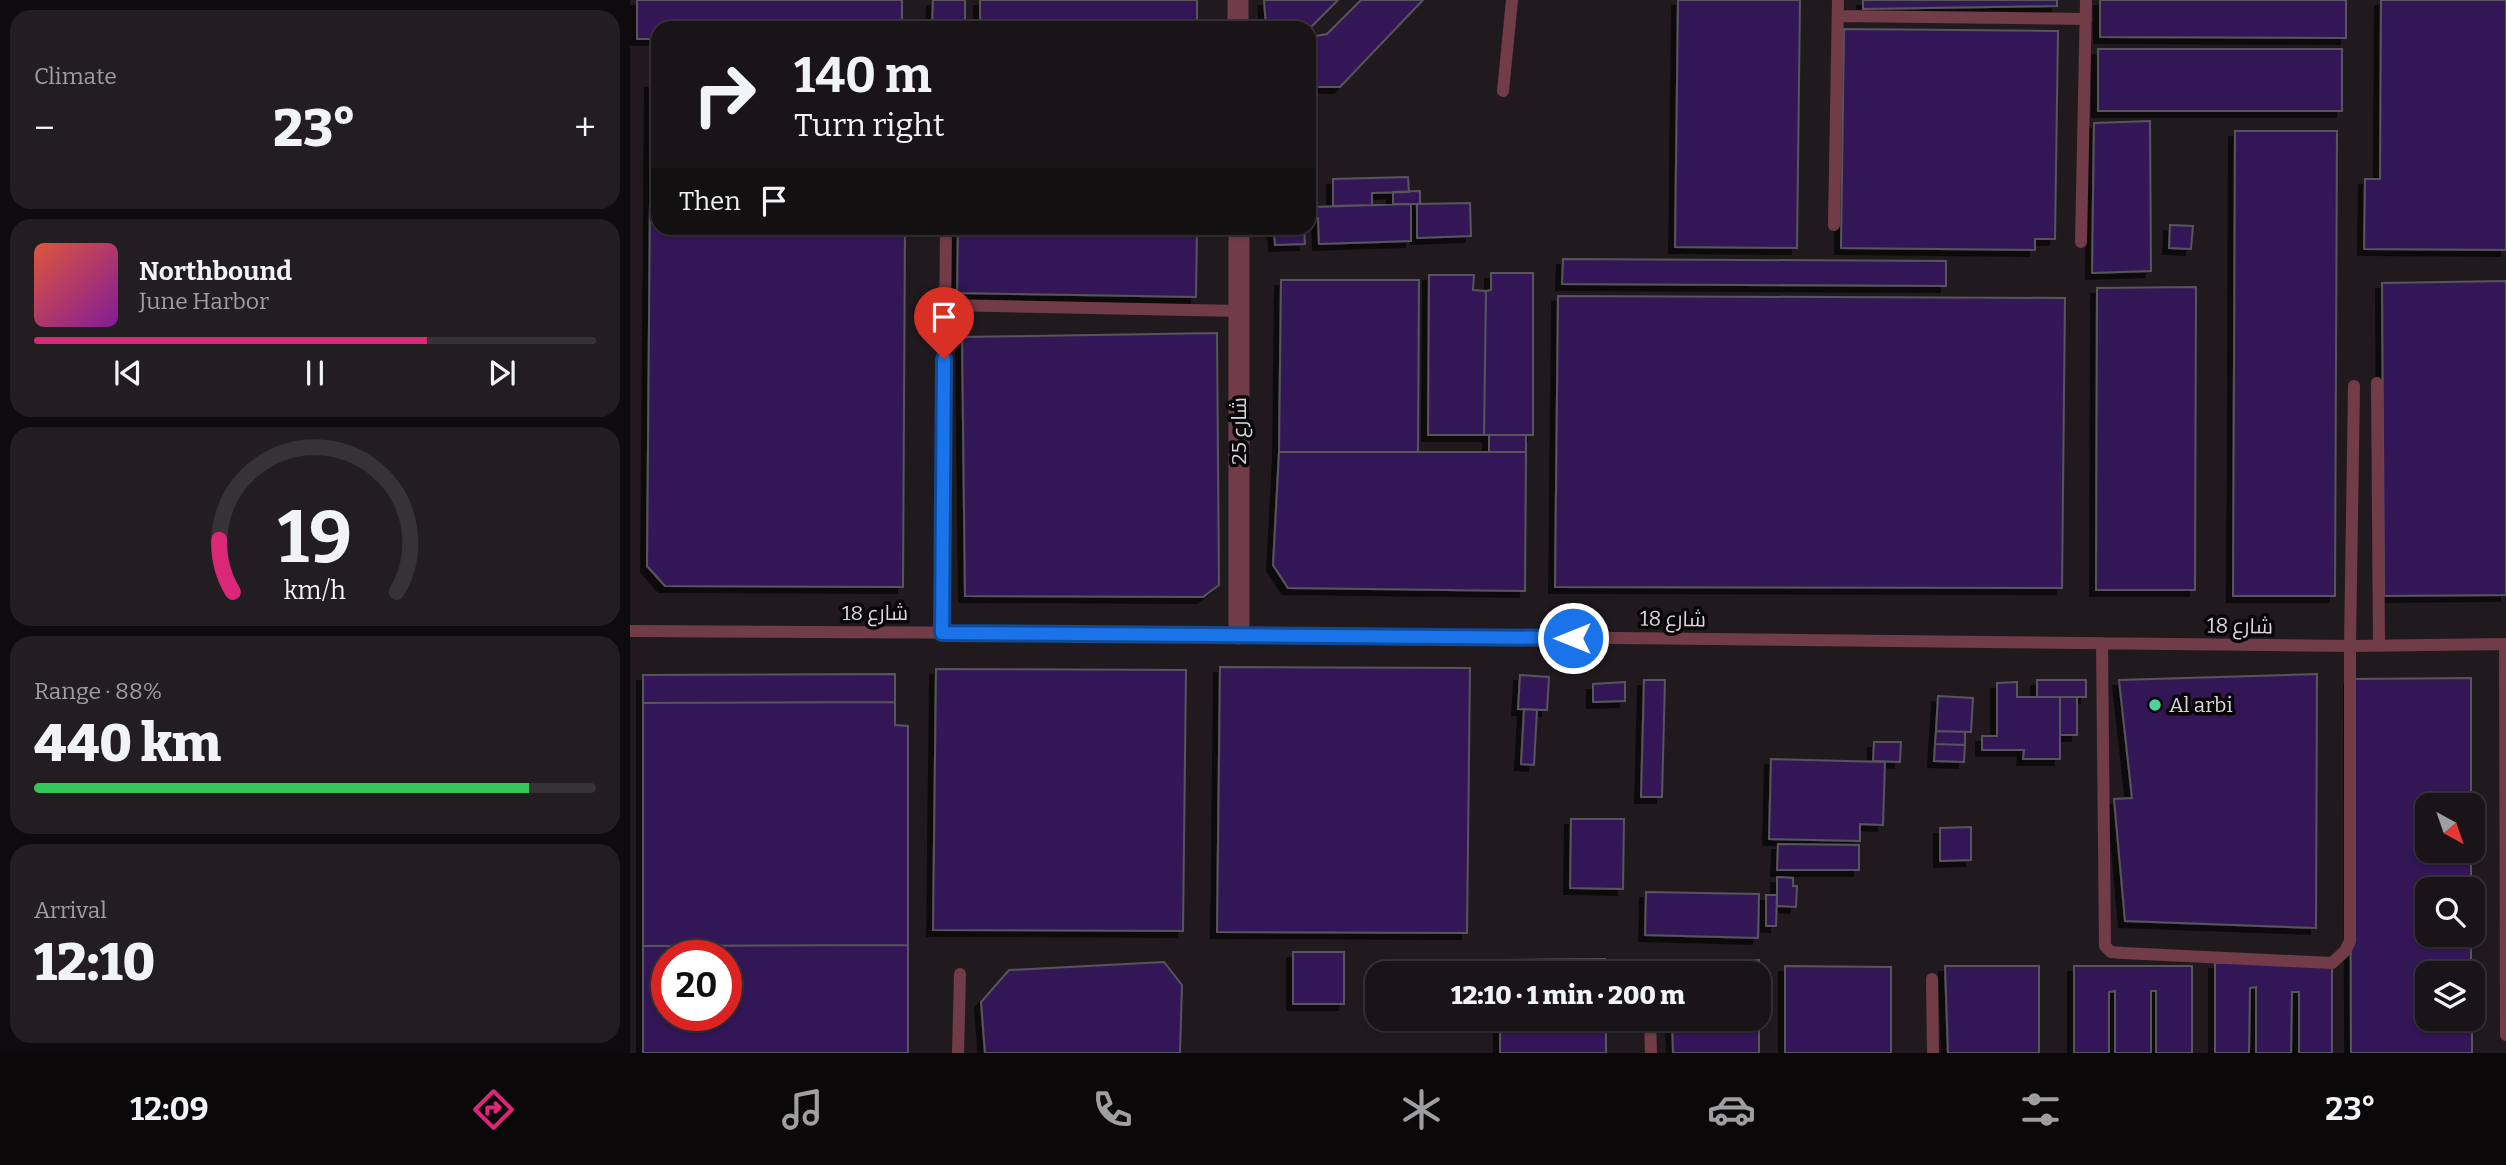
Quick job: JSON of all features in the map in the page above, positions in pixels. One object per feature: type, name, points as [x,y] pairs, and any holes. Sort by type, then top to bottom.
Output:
[{"type":"street","points":[[1238,0],[1238,21]]},
{"type":"street","name":"شارع 25","points":[[1239,235],[1239,634]]},
{"type":"lane","points":[[1503,92],[1511,0]]},
{"type":"lane","points":[[1834,225],[1838,0]]},
{"type":"lane","points":[[2081,242],[2086,0]]},
{"type":"lane","points":[[1838,16],[2086,19]]},
{"type":"lane","points":[[942,633],[946,235]]},
{"type":"lane","points":[[945,305],[1239,312]]},
{"type":"lane","points":[[2376,383],[2379,646]]},
{"type":"lane","points":[[2102,643],[2105,946],[2110,953],[2332,962],[2346,951],[2350,941],[2350,646],[2354,386]]},
{"type":"lane","name":"شارع 18","points":[[630,631],[1239,634],[2350,646],[2505,643]]},
{"type":"lane","points":[[2505,643],[2506,1035]]},
{"type":"lane","points":[[958,1053],[960,974]]},
{"type":"lane","points":[[1932,979],[1933,1053]]},
{"type":"lane","points":[[1650,1031],[1651,1053]]},
{"type":"building","points":[[637,0],[902,0],[902,21],[651,21],[651,39],[637,39]]},
{"type":"building","points":[[933,0],[965,0],[965,21],[932,21]]},
{"type":"building","points":[[980,0],[1197,0],[1197,21],[980,21]]},
{"type":"building","points":[[1264,0],[1338,0],[1316,22],[1266,21]]},
{"type":"building","points":[[1361,0],[1423,0],[1340,87],[1316,87],[1316,36],[1327,34]]},
{"type":"building","points":[[1678,0],[1800,0],[1797,248],[1675,247]]},
{"type":"building","points":[[1863,0],[2057,0],[2057,6],[1863,9]]},
{"type":"building","points":[[2100,0],[2346,0],[2346,38],[2100,37]]},
{"type":"building","points":[[2381,0],[2506,0],[2506,250],[2364,249],[2365,179],[2380,179]]},
{"type":"building","points":[[1844,29],[2058,31],[2055,239],[2035,239],[2035,250],[1841,248]]},
{"type":"building","points":[[2098,49],[2342,49],[2342,111],[2098,111]]},
{"type":"building","points":[[651,82],[651,235],[905,235],[903,587],[665,586],[647,566]]},
{"type":"building","points":[[2150,121],[2151,271],[2092,273],[2094,123]]},
{"type":"building","points":[[2235,131],[2337,131],[2335,596],[2233,596]]},
{"type":"building","points":[[1408,177],[1409,192],[1372,193],[1372,205],[1333,206],[1333,179]]},
{"type":"building","points":[[1420,191],[1420,204],[1393,204],[1393,192]]},
{"type":"building","points":[[1470,203],[1471,236],[1417,238],[1417,204]]},
{"type":"building","points":[[1411,204],[1411,241],[1319,244],[1316,207]]},
{"type":"building","points":[[2170,225],[2193,226],[2191,249],[2169,248]]},
{"type":"building","points":[[958,235],[1197,235],[1196,297],[957,293]]},
{"type":"building","points":[[1274,235],[1304,235],[1305,244],[1275,245]]},
{"type":"building","points":[[1563,259],[1946,261],[1946,286],[1562,284]]},
{"type":"building","points":[[1491,273],[1533,273],[1533,435],[1484,435],[1486,291],[1491,290]]},
{"type":"building","points":[[1429,275],[1474,275],[1473,290],[1486,291],[1484,435],[1428,435]]},
{"type":"building","points":[[1281,280],[1419,280],[1418,452],[1279,452]]},
{"type":"building","points":[[2506,281],[2506,595],[2384,596],[2382,283]]},
{"type":"building","points":[[2196,287],[2195,590],[2096,590],[2097,288]]},
{"type":"building","points":[[1558,296],[2065,298],[2062,588],[1555,587]]},
{"type":"building","points":[[1217,333],[1219,585],[1203,597],[965,596],[962,337]]},
{"type":"building","points":[[1489,435],[1526,435],[1526,452],[1489,452]]},
{"type":"building","points":[[1279,452],[1526,452],[1525,591],[1288,588],[1273,565]]},
{"type":"building","points":[[1220,667],[1470,668],[1467,933],[1217,932]]},
{"type":"building","points":[[936,669],[1186,670],[1183,931],[933,930]]},
{"type":"building","points":[[895,674],[895,702],[643,703],[643,675]]},
{"type":"building","points":[[2317,674],[2316,928],[2125,921],[2114,799],[2132,798],[2119,680]]},
{"type":"building","points":[[1520,675],[1549,677],[1547,710],[1518,709]]},
{"type":"building","points":[[2471,678],[2471,793],[2415,793],[2415,863],[2471,863],[2471,877],[2415,877],[2415,947],[2471,947],[2471,961],[2415,961],[2415,1031],[2472,1031],[2472,1053],[2351,1053],[2350,679]]},
{"type":"building","points":[[1644,680],[1665,680],[1662,797],[1641,797]]},
{"type":"building","points":[[2037,680],[2086,680],[2086,697],[2037,697]]},
{"type":"building","points":[[1625,682],[1625,701],[1593,702],[1593,684]]},
{"type":"building","points":[[2017,682],[2017,697],[2060,697],[2060,759],[2023,759],[2024,750],[1982,750],[1982,736],[1997,736],[1997,683]]},
{"type":"building","points":[[1938,696],[1973,698],[1971,732],[1936,731]]},
{"type":"building","points":[[2060,697],[2077,697],[2077,735],[2060,735]]},
{"type":"building","points":[[895,702],[895,725],[908,726],[908,945],[742,946],[742,940],[651,940],[651,946],[643,946],[643,703]]},
{"type":"building","points":[[1524,709],[1537,710],[1534,765],[1521,764]]},
{"type":"building","points":[[1936,731],[1965,732],[1965,745],[1935,744]]},
{"type":"building","points":[[1874,742],[1901,742],[1900,762],[1873,761]]},
{"type":"building","points":[[1935,744],[1965,745],[1964,762],[1934,761]]},
{"type":"building","points":[[1771,759],[1885,762],[1883,825],[1860,824],[1860,841],[1769,839]]},
{"type":"building","points":[[1571,819],[1624,819],[1623,889],[1570,888]]},
{"type":"building","points":[[1971,827],[1971,860],[1940,861],[1940,828]]},
{"type":"building","points":[[1778,844],[1859,845],[1859,870],[1777,870]]},
{"type":"building","points":[[1777,877],[1793,878],[1793,886],[1797,886],[1796,907],[1777,906]]},
{"type":"building","points":[[1646,892],[1759,894],[1758,938],[1645,935]]},
{"type":"building","points":[[1766,895],[1777,895],[1776,926],[1766,926]]},
{"type":"building","points":[[908,945],[908,1053],[643,1053],[643,946],[651,946],[651,1031],[742,1031],[742,946]]},
{"type":"building","points":[[1293,952],[1344,952],[1344,1004],[1293,1004]]},
{"type":"building","points":[[1605,959],[1605,961],[1500,961]]},
{"type":"building","points":[[1164,962],[1182,985],[1180,1053],[985,1053],[981,1002],[1009,970]]},
{"type":"building","points":[[2215,963],[2332,963],[2332,1053],[2299,1053],[2299,992],[2292,992],[2291,1053],[2256,1053],[2256,987],[2250,988],[2249,1053],[2215,1053]]},
{"type":"building","points":[[1785,966],[1891,967],[1891,1053],[1785,1053]]},
{"type":"building","points":[[1945,966],[2039,966],[2039,1053],[1948,1053]]},
{"type":"building","points":[[2074,966],[2192,966],[2192,1053],[2156,1053],[2156,991],[2151,991],[2151,1053],[2115,1053],[2115,991],[2109,992],[2109,1053],[2074,1053]]},
{"type":"building","points":[[1500,1031],[1606,1031],[1606,1053],[1500,1053]]},
{"type":"building","points":[[1672,1031],[1759,1031],[1759,1053],[1673,1053]]},
{"type":"place","name":"Al arbi","points":[[2155,705]]},
{"type":"route","points":[[944,359],[942,633],[1573,638]]}]
